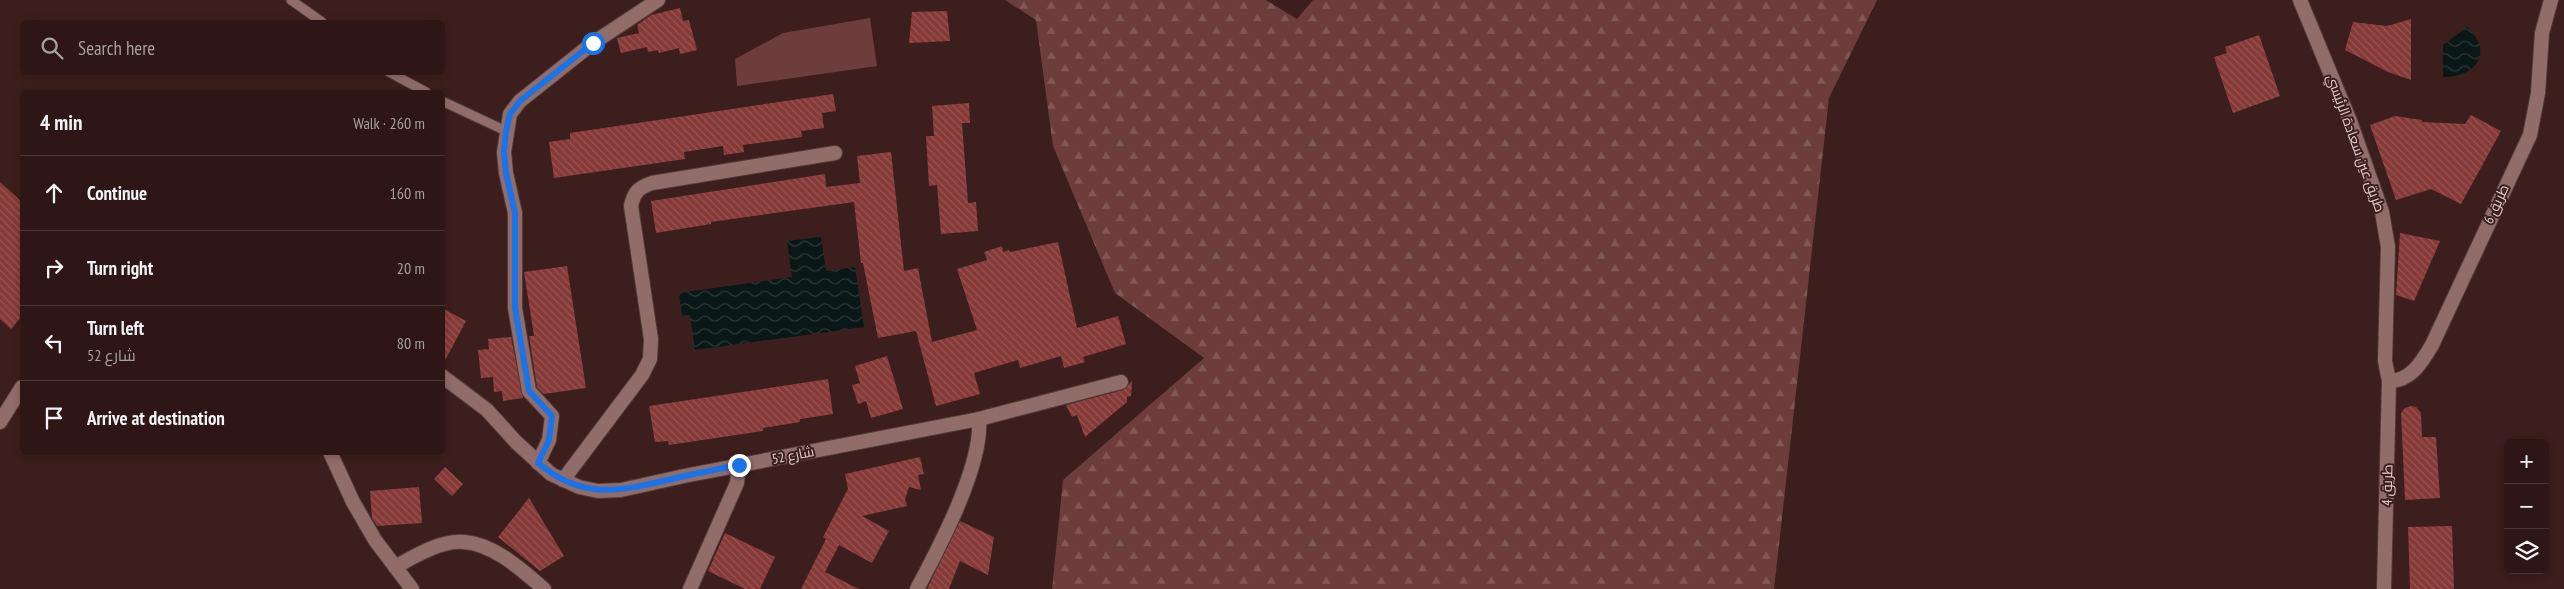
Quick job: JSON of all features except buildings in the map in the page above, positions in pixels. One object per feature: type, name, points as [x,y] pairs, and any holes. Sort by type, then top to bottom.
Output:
[{"type":"street","points":[[538,463],[549,440],[552,416],[529,391],[515,308],[515,213],[506,173],[504,152],[510,114],[520,101],[593,43],[658,0]]},
{"type":"street","name":"طريق عين سعادة الرئيسي","points":[[2300,0],[2350,121],[2382,212],[2388,247],[2385,361],[2389,381]]},
{"type":"street","name":"طريق 6","points":[[2389,381],[2403,379],[2412,373],[2432,345],[2530,135],[2537,99],[2542,34],[2551,0]]},
{"type":"street","points":[[563,480],[642,375],[650,359],[650,339],[631,206],[633,196],[639,187],[652,183],[835,153]]},
{"type":"street","name":"شارع 52","points":[[445,378],[486,410],[538,463],[563,480],[579,487],[598,491],[621,490],[739,465],[979,419],[1121,382]]},
{"type":"street","name":"طريق 4","points":[[2384,589],[2389,381]]},
{"type":"street","points":[[0,422],[20,390]]},
{"type":"street","points":[[917,589],[967,482],[978,448],[979,419]]},
{"type":"street","points":[[331,455],[353,502],[375,540],[412,589]]},
{"type":"street","points":[[690,589],[737,483],[739,465]]},
{"type":"street","points":[[396,567],[424,552],[463,542],[480,546],[513,563],[544,589]]},
{"type":"lane","points":[[291,0],[319,20]]},
{"type":"lane","points":[[395,75],[422,90]]},
{"type":"lane","points":[[445,102],[506,131]]},
{"type":"green space","points":[[1005,0],[1266,0],[1297,19],[1313,0],[1877,0],[1829,98],[1774,589],[1052,589],[1063,480],[1204,358],[1115,293],[1053,146],[1036,20]]},
{"type":"green space","points":[[870,18],[877,66],[737,86],[735,59],[783,33]]},
{"type":"water","points":[[2467,27],[2475,36],[2479,45],[2480,54],[2478,61],[2473,68],[2465,73],[2443,77],[2443,45]]},
{"type":"water","points":[[821,237],[826,271],[855,267],[864,327],[695,350],[690,315],[682,316],[679,293],[792,277],[787,241]]},
{"type":"route","points":[[593,43],[520,101],[510,114],[506,131],[504,152],[506,173],[515,213],[515,308],[529,391],[552,416],[549,440],[538,463],[551,474],[563,480],[579,487],[598,491],[621,490],[739,465]]}]
